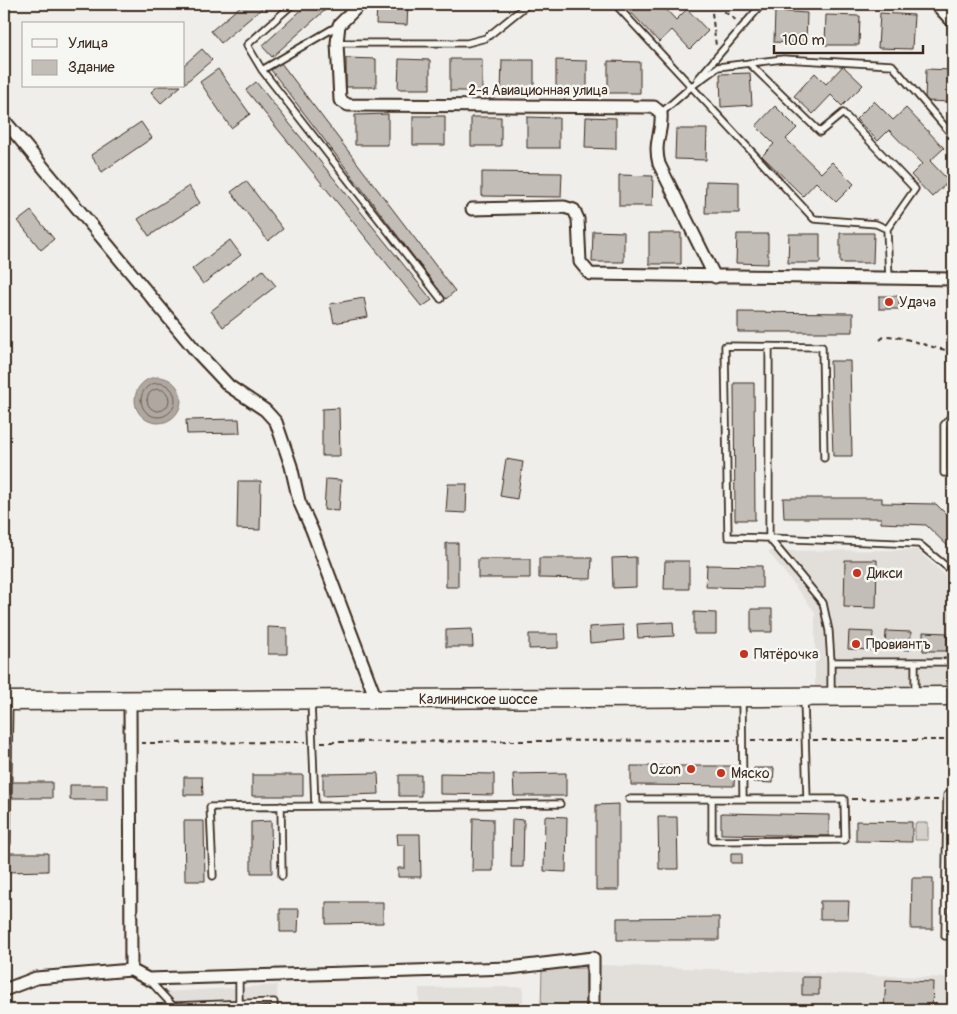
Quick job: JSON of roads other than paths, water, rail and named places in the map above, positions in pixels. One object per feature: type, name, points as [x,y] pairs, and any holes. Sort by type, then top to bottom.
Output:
[{"type":"main road","name":"Калининское шоссе","points":[[7,701],[953,696]]},
{"type":"street","points":[[339,24],[360,4]]},
{"type":"street","points":[[936,4],[953,22]]},
{"type":"street","name":"2-я Авиационная улица","points":[[339,24],[337,44],[340,100],[348,105],[642,106],[654,107],[661,113]]},
{"type":"street","points":[[661,113],[662,121],[655,151],[659,164],[715,277]]},
{"type":"street","points":[[4,120],[196,351],[229,386],[265,410],[276,422],[291,466],[299,501],[312,530],[376,699]]},
{"type":"street","points":[[472,208],[564,207],[574,210],[578,219],[580,262],[590,274],[953,279]]},
{"type":"street","points":[[130,700],[132,970]]},
{"type":"street","points":[[4,990],[36,978],[132,970],[148,979],[239,974],[510,968],[593,958],[593,1010]]},
{"type":"lane","points":[[293,4],[246,44],[262,70],[441,299]]},
{"type":"lane","points":[[337,44],[467,44],[486,38],[528,4]]},
{"type":"lane","points":[[615,4],[814,219],[876,224],[888,229]]},
{"type":"lane","points":[[692,86],[760,4]]},
{"type":"lane","points":[[262,70],[339,24]]},
{"type":"lane","points":[[661,113],[692,86],[718,67],[749,62],[792,59],[892,65],[953,136]]},
{"type":"lane","points":[[749,62],[820,132],[843,113],[915,189],[888,229],[889,279]]},
{"type":"lane","points":[[824,458],[822,348],[725,346],[728,538],[919,544],[953,572]]},
{"type":"lane","points":[[769,347],[769,538],[823,603],[829,631],[831,697]]},
{"type":"lane","points":[[953,414],[944,426],[944,473],[953,473]]},
{"type":"lane","points":[[830,662],[953,662]]},
{"type":"lane","points":[[915,662],[915,696]]},
{"type":"lane","points":[[742,697],[743,799]]},
{"type":"lane","points":[[804,697],[807,799]]},
{"type":"lane","points":[[311,699],[315,806]]},
{"type":"lane","points":[[7,701],[7,843]]},
{"type":"lane","points":[[953,795],[947,795],[945,936],[953,936]]},
{"type":"lane","points":[[629,799],[844,799],[844,840],[712,841],[712,800]]},
{"type":"lane","points":[[213,876],[210,807],[560,804]]},
{"type":"lane","points":[[281,806],[282,876]]},
{"type":"lane","points":[[239,974],[239,1007]]},
{"type":"lane","points":[[148,979],[174,1008],[239,1007],[274,1002],[274,1010]]},
{"type":"water","points":[[158,377],[171,381],[177,387],[181,400],[177,413],[171,419],[158,423],[145,419],[139,413],[135,400],[139,387],[145,381]]},
{"type":"place","name":"Удача","points":[[889,302]]},
{"type":"place","name":"Дикси","points":[[857,573]]},
{"type":"place","name":"Провиантъ","points":[[856,644]]},
{"type":"place","name":"Пятёрочка","points":[[744,654]]},
{"type":"place","name":"Ozon","points":[[691,769]]},
{"type":"place","name":"Мяско","points":[[721,773]]}]
